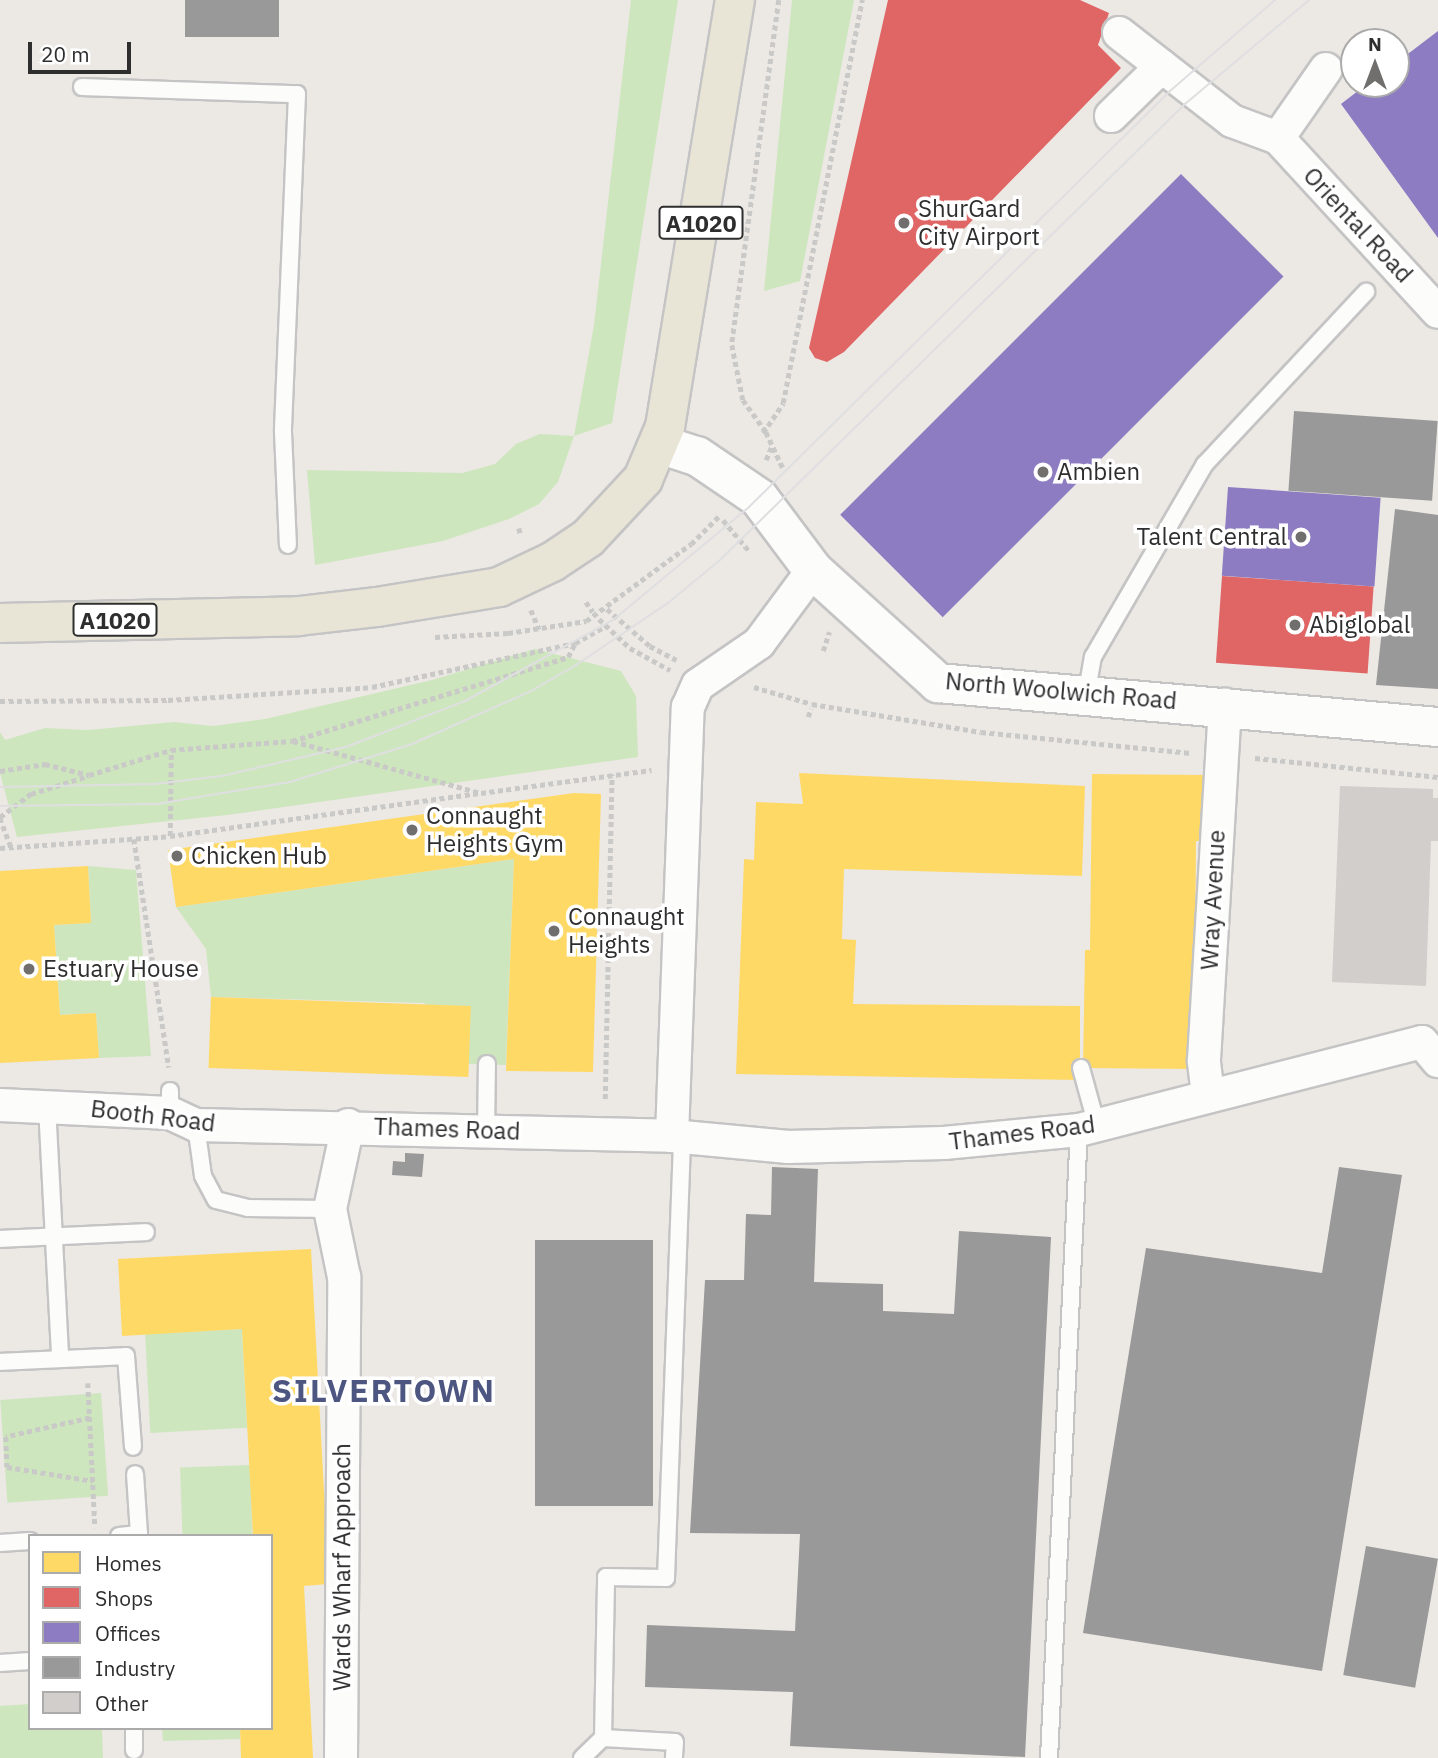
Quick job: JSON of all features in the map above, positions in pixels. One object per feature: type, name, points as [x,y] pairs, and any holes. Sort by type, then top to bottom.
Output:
[{"type":"main road","name":"A1020","points":[[0,622],[299,616],[499,587],[552,562],[588,538],[643,479],[659,444],[670,407],[735,0]]},
{"type":"street","name":"Oriental Road","points":[[1119,33],[1233,121],[1278,138],[1438,312]]},
{"type":"street","points":[[1111,116],[1162,66]]},
{"type":"street","points":[[1278,138],[1326,69]]},
{"type":"street","name":"North Woolwich Road","points":[[659,444],[696,456],[759,498],[813,570],[938,683],[1225,705],[1438,727]]},
{"type":"street","points":[[677,1137],[688,707],[698,685],[759,643],[813,570]]},
{"type":"street","name":"Wray Avenue","points":[[1209,1095],[1204,1060],[1225,705]]},
{"type":"street","name":"Thames Road","points":[[348,1125],[677,1137],[788,1147],[944,1143],[1088,1128],[1422,1042],[1438,1061]]},
{"type":"street","name":"Booth Road","points":[[0,1105],[179,1110],[348,1125]]},
{"type":"street","name":"Wards Wharf Approach","points":[[341,1758],[344,1277],[330,1209],[348,1125]]},
{"type":"lane","points":[[82,87],[298,93],[284,432],[288,545]]},
{"type":"lane","points":[[1086,696],[1093,657],[1205,464],[1366,292]]},
{"type":"lane","points":[[486,1132],[487,1064]]},
{"type":"lane","points":[[1049,1758],[1088,1128],[1081,1068]]},
{"type":"lane","points":[[47,1106],[60,1358]]},
{"type":"lane","points":[[179,1110],[203,1176],[216,1200],[247,1208],[330,1209]]},
{"type":"lane","points":[[582,1758],[603,1738],[606,1577],[666,1578],[677,1137]]},
{"type":"lane","points":[[0,1239],[146,1232]]},
{"type":"lane","points":[[0,1362],[125,1356],[133,1447]]},
{"type":"lane","points":[[135,1474],[139,1534]]},
{"type":"lane","points":[[0,1543],[28,1541]]},
{"type":"lane","points":[[0,1663],[28,1661]]},
{"type":"lane","points":[[134,1730],[135,1750]]},
{"type":"lane","points":[[603,1738],[675,1742],[674,1758]]},
{"type":"path","points":[[772,445],[743,400],[732,345],[779,0]]},
{"type":"path","points":[[763,433],[783,403],[863,0]]},
{"type":"path","points":[[720,344],[732,345]]},
{"type":"path","points":[[534,616],[539,629],[586,621],[607,609],[691,544],[726,509]]},
{"type":"path","points":[[519,528],[522,536]]},
{"type":"path","points":[[586,603],[593,612]]},
{"type":"path","points":[[607,609],[650,646],[681,663]]},
{"type":"path","points":[[599,619],[645,658],[680,675]]},
{"type":"path","points":[[0,701],[168,700],[372,687],[575,643],[606,626]]},
{"type":"path","points":[[11,848],[0,817],[31,794],[171,750],[292,741],[568,657],[575,643]]},
{"type":"path","name":"North Woolwich Road","points":[[748,686],[811,704],[981,732],[1206,754]]},
{"type":"path","points":[[808,717],[811,708]]},
{"type":"path","points":[[292,741],[481,793]]},
{"type":"path","points":[[170,836],[171,750]]},
{"type":"path","points":[[1252,758],[1438,778]]},
{"type":"path","points":[[0,771],[45,764],[89,775]]},
{"type":"path","points":[[0,848],[170,836],[651,770]]},
{"type":"path","points":[[605,1099],[612,774]]},
{"type":"path","points":[[134,839],[179,1110]]},
{"type":"path","points":[[86,1357],[95,1534]]},
{"type":"path","points":[[7,1467],[3,1436],[90,1418]]},
{"type":"path","points":[[0,1471],[7,1467],[93,1481]]},
{"type":"green space","points":[[631,0],[678,0],[612,423],[574,436],[594,325]]},
{"type":"green space","points":[[792,0],[854,0],[800,281],[764,291]]},
{"type":"green space","points":[[540,434],[574,436],[558,482],[539,504],[509,519],[443,541],[315,565],[307,470],[462,473],[495,464],[516,444]]},
{"type":"green space","points":[[535,649],[621,671],[636,696],[638,757],[227,815],[17,837],[0,773],[0,732],[5,740],[45,728],[88,730],[174,722],[213,726],[265,719],[432,680]]},
{"type":"green space","points":[[514,859],[506,1065],[469,1064],[424,1003],[211,997],[206,949],[176,907]]},
{"type":"green space","points":[[88,866],[136,870],[151,1056],[99,1058],[96,1013],[60,1015],[54,925],[91,923]]},
{"type":"green space","points":[[242,1329],[247,1428],[150,1433],[145,1334]]},
{"type":"green space","points":[[101,1393],[108,1496],[7,1503],[0,1400]]},
{"type":"green space","points":[[250,1465],[252,1534],[182,1534],[180,1467]]},
{"type":"green space","points":[[28,1704],[28,1730],[102,1730],[103,1758],[0,1758],[0,1706]]},
{"type":"green space","points":[[162,1730],[240,1730],[240,1739],[163,1741]]},
{"type":"building: Homes","points":[[799,773],[1085,786],[1082,876],[844,869],[842,939],[856,940],[853,1004],[1080,1006],[1080,1080],[736,1074],[744,859],[754,860],[756,802],[803,804]]},
{"type":"building: Homes","points":[[1092,774],[1206,775],[1206,841],[1196,841],[1194,1069],[1083,1068],[1085,950],[1090,950]]},
{"type":"building: Homes","name":"Connaught Heights","points":[[574,793],[601,794],[593,1072],[506,1071],[514,859],[176,907],[168,850]]},
{"type":"building: Homes","name":"Estuary House","points":[[88,866],[91,923],[54,925],[60,1015],[96,1013],[99,1058],[0,1063],[0,871]]},
{"type":"building: Homes","points":[[211,997],[471,1006],[468,1077],[209,1068]]},
{"type":"building: Homes","points":[[311,1249],[329,1584],[304,1586],[313,1758],[241,1758],[240,1730],[273,1730],[273,1534],[253,1534],[242,1329],[122,1336],[118,1259]]},
{"type":"building: Shops","name":"ShurGard City Airport","points":[[888,0],[1080,0],[1109,13],[1098,45],[1121,68],[844,352],[827,362],[815,358],[809,348]]},
{"type":"building: Shops","name":"Abiglobal","points":[[1222,576],[1374,587],[1368,673],[1216,663]]},
{"type":"building: Offices","points":[[1438,31],[1438,238],[1341,104],[1349,98],[1410,98],[1410,52]]},
{"type":"building: Offices","points":[[1181,174],[1284,277],[943,617],[840,515]]},
{"type":"building: Offices","name":"Talent Central","points":[[1228,487],[1381,498],[1374,586],[1222,576]]},
{"type":"building: Industry","points":[[185,0],[279,0],[279,37],[185,37]]},
{"type":"building: Industry","points":[[1294,411],[1438,421],[1432,501],[1288,491]]},
{"type":"building: Industry","points":[[1395,509],[1438,515],[1438,689],[1376,685]]},
{"type":"building: Industry","points":[[405,1153],[424,1154],[422,1177],[392,1175],[393,1161],[405,1162]]},
{"type":"building: Industry","points":[[772,1167],[818,1169],[814,1282],[883,1284],[883,1311],[954,1314],[959,1231],[1051,1237],[1025,1757],[790,1746],[793,1692],[645,1687],[647,1625],[795,1631],[800,1534],[690,1533],[705,1280],[744,1280],[746,1214],[771,1215]]},
{"type":"building: Industry","points":[[1339,1167],[1402,1175],[1322,1671],[1083,1633],[1146,1248],[1322,1273]]},
{"type":"building: Industry","points":[[535,1240],[653,1240],[653,1506],[535,1506]]},
{"type":"building: Industry","points":[[1366,1546],[1438,1559],[1415,1688],[1343,1675]]},
{"type":"building: Other","points":[[1340,786],[1433,789],[1433,798],[1438,798],[1438,841],[1431,841],[1426,986],[1332,982]]},
{"type":"tram line","points":[[0,787],[155,784],[222,776],[346,747],[465,701],[613,620],[749,507],[1170,91],[1275,0]]},
{"type":"tram line","points":[[0,806],[157,804],[290,782],[412,744],[531,691],[576,665],[668,603],[719,561],[1185,104],[1309,0]]},
{"type":"place","name":"ShurGard City Airport","points":[[904,223]]},
{"type":"place","name":"Ambien","points":[[1043,472]]},
{"type":"place","name":"Talent Central","points":[[1301,537]]},
{"type":"place","name":"Abiglobal","points":[[1295,625]]},
{"type":"place","name":"Connaught Heights Gym","points":[[412,830]]},
{"type":"place","name":"Chicken Hub","points":[[177,856]]},
{"type":"place","name":"Connaught Heights","points":[[554,931]]},
{"type":"place","name":"Estuary House","points":[[29,969]]},
{"type":"district","name":"SILVERTOWN","points":[[384,1390]]}]
